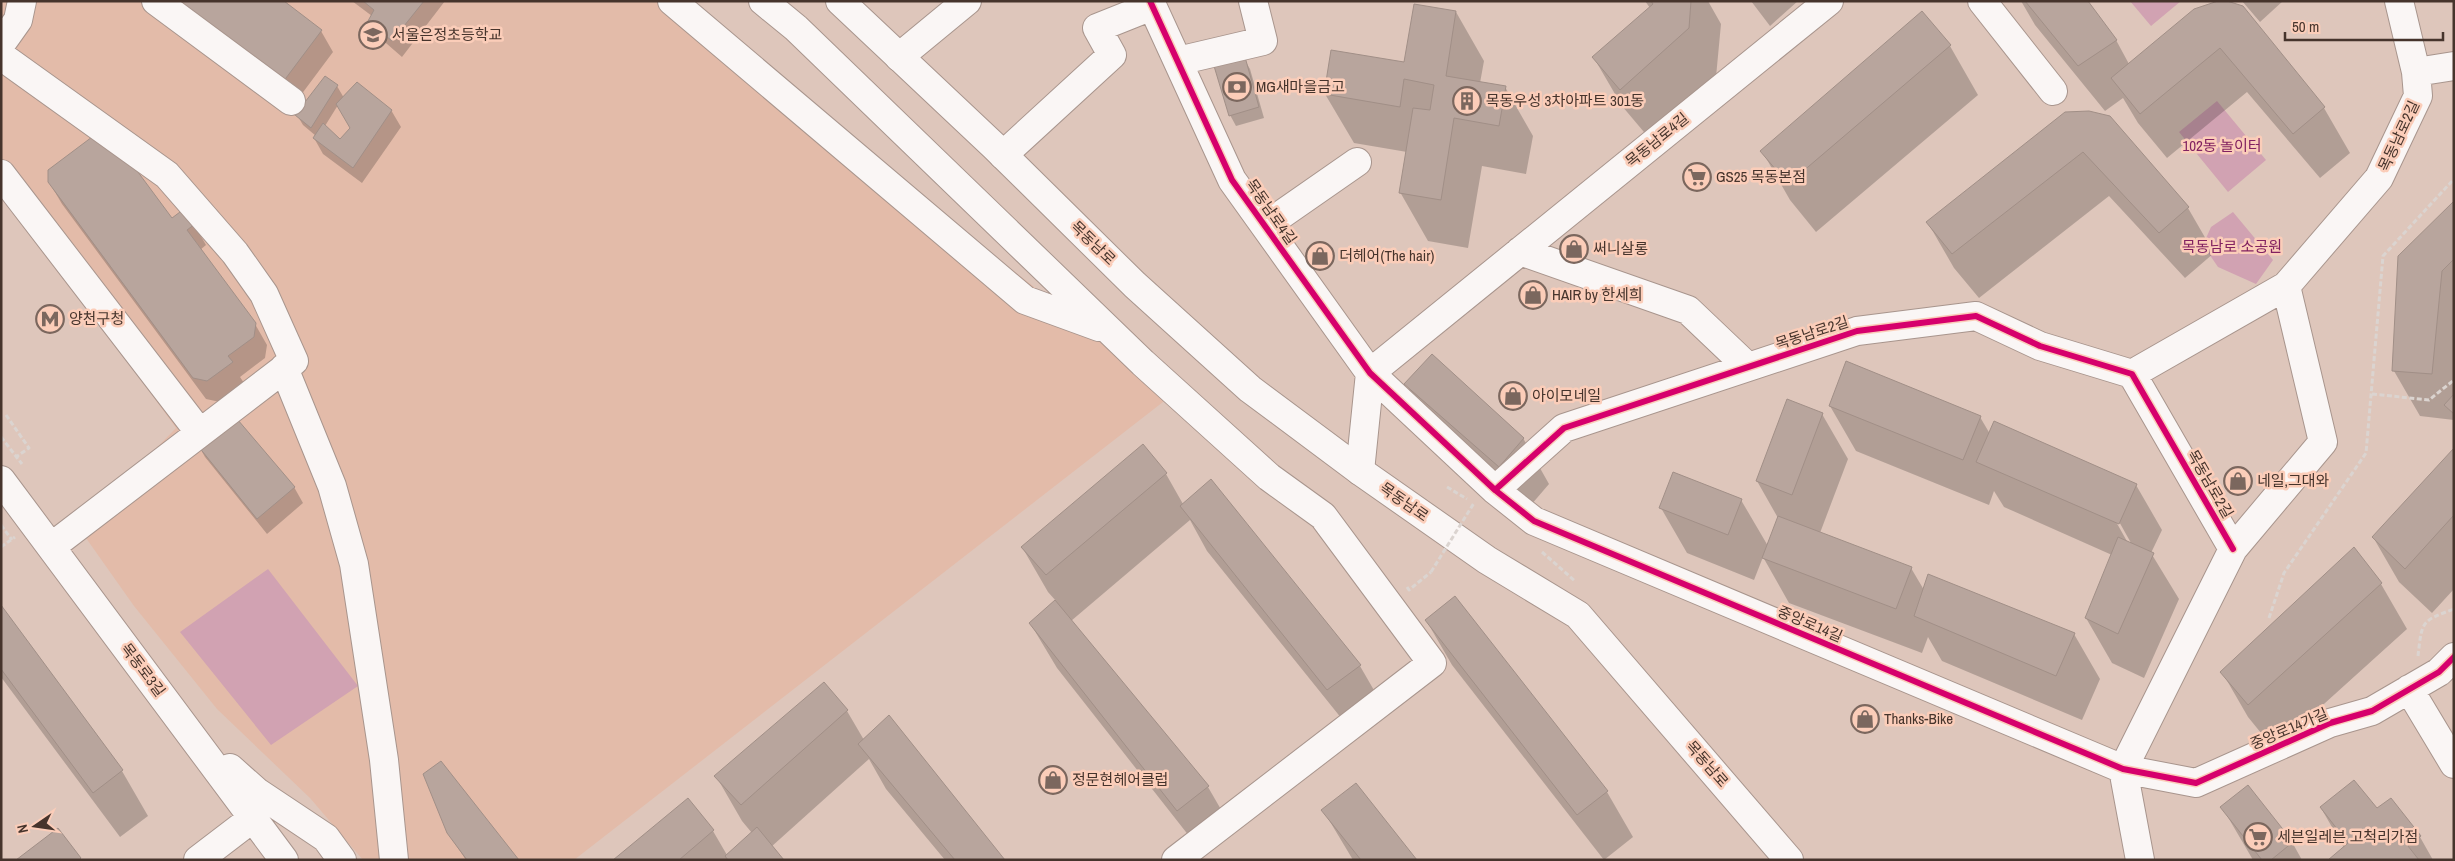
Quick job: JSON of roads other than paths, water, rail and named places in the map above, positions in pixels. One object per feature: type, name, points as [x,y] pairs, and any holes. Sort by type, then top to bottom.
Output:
[{"type":"street","points":[[1,44],[18,20],[22,1]]},
{"type":"street","points":[[156,1],[291,101]]},
{"type":"street","points":[[672,1],[1025,300],[1110,331]]},
{"type":"street","points":[[763,1],[796,28],[1110,331],[1177,393],[1269,477],[1323,516],[1432,663],[1176,860]]},
{"type":"street","name":"목동남로","points":[[840,1],[1003,155],[1136,285],[1250,389],[1360,471],[1487,560],[1578,614],[1790,860]]},
{"type":"street","points":[[899,57],[967,1]]},
{"type":"street","points":[[1178,61],[1263,41],[1253,1]]},
{"type":"street","name":"목동남로4길","points":[[1370,373],[1828,1]]},
{"type":"street","points":[[1982,1],[2053,91]]},
{"type":"street","name":"목동남로2길","points":[[2132,374],[2286,286],[2380,178],[2418,96],[2416,72],[2399,1]]},
{"type":"street","points":[[1003,155],[1112,55],[1096,28],[1151,4]]},
{"type":"street","name":"목동남로4길","points":[[1151,4],[1232,180],[1370,373],[1495,490]]},
{"type":"street","points":[[1,56],[167,175],[235,253],[264,294],[294,361],[51,548]]},
{"type":"street","points":[[2416,72],[2454,66]]},
{"type":"street","points":[[1265,226],[1357,162]]},
{"type":"street","points":[[1,174],[200,433]]},
{"type":"street","points":[[1520,251],[1688,310],[1748,367]]},
{"type":"street","name":"목동남로2길","points":[[2123,769],[2233,549],[2323,442],[2286,286]]},
{"type":"street","name":"목동남로2길","points":[[1495,490],[1564,428],[1857,331],[1976,316],[2040,346],[2132,374],[2233,549]]},
{"type":"street","points":[[284,368],[332,486],[354,564],[384,760],[394,860]]},
{"type":"street","points":[[1360,471],[1370,373]]},
{"type":"street","name":"목동로3길","points":[[1,480],[284,860]]},
{"type":"street","name":"중앙로14길","points":[[1495,490],[1534,521],[2123,769]]},
{"type":"street","name":"중앙로14가길","points":[[2123,769],[2196,783],[2330,724],[2372,711],[2439,672],[2454,657]]},
{"type":"street","points":[[2409,690],[2454,764]]},
{"type":"street","points":[[190,732],[257,792],[326,838],[342,860]]},
{"type":"street","points":[[2123,769],[2140,860]]},
{"type":"street","points":[[198,860],[253,818],[284,817],[300,822],[326,838]]},
{"type":"place","name":"서울은정초등학교","points":[[373,35]]},
{"type":"place","name":"MG새마을금고","points":[[1237,87]]},
{"type":"place","name":"목동우성 3차아파트 301동","points":[[1467,101]]},
{"type":"place","name":"GS25 목동본점","points":[[1697,177]]},
{"type":"place","name":"써니살롱","points":[[1574,249]]},
{"type":"place","name":"더헤어(The hair)","points":[[1320,256]]},
{"type":"place","name":"HAIR by 한세희","points":[[1533,295]]},
{"type":"place","name":"양천구청","points":[[50,319]]},
{"type":"place","name":"아이모네일","points":[[1513,396]]},
{"type":"place","name":"네일,그대와","points":[[2238,481]]},
{"type":"place","name":"Thanks-Bike","points":[[1865,719]]},
{"type":"place","name":"정문현헤어클럽","points":[[1053,780]]},
{"type":"place","name":"세븐일레븐 고척리가점","points":[[2258,837]]},
{"type":"park label","name":"102동 놀이터","points":[[2222,146]]},
{"type":"park label","name":"목동남로 소공원","points":[[2232,247]]}]
